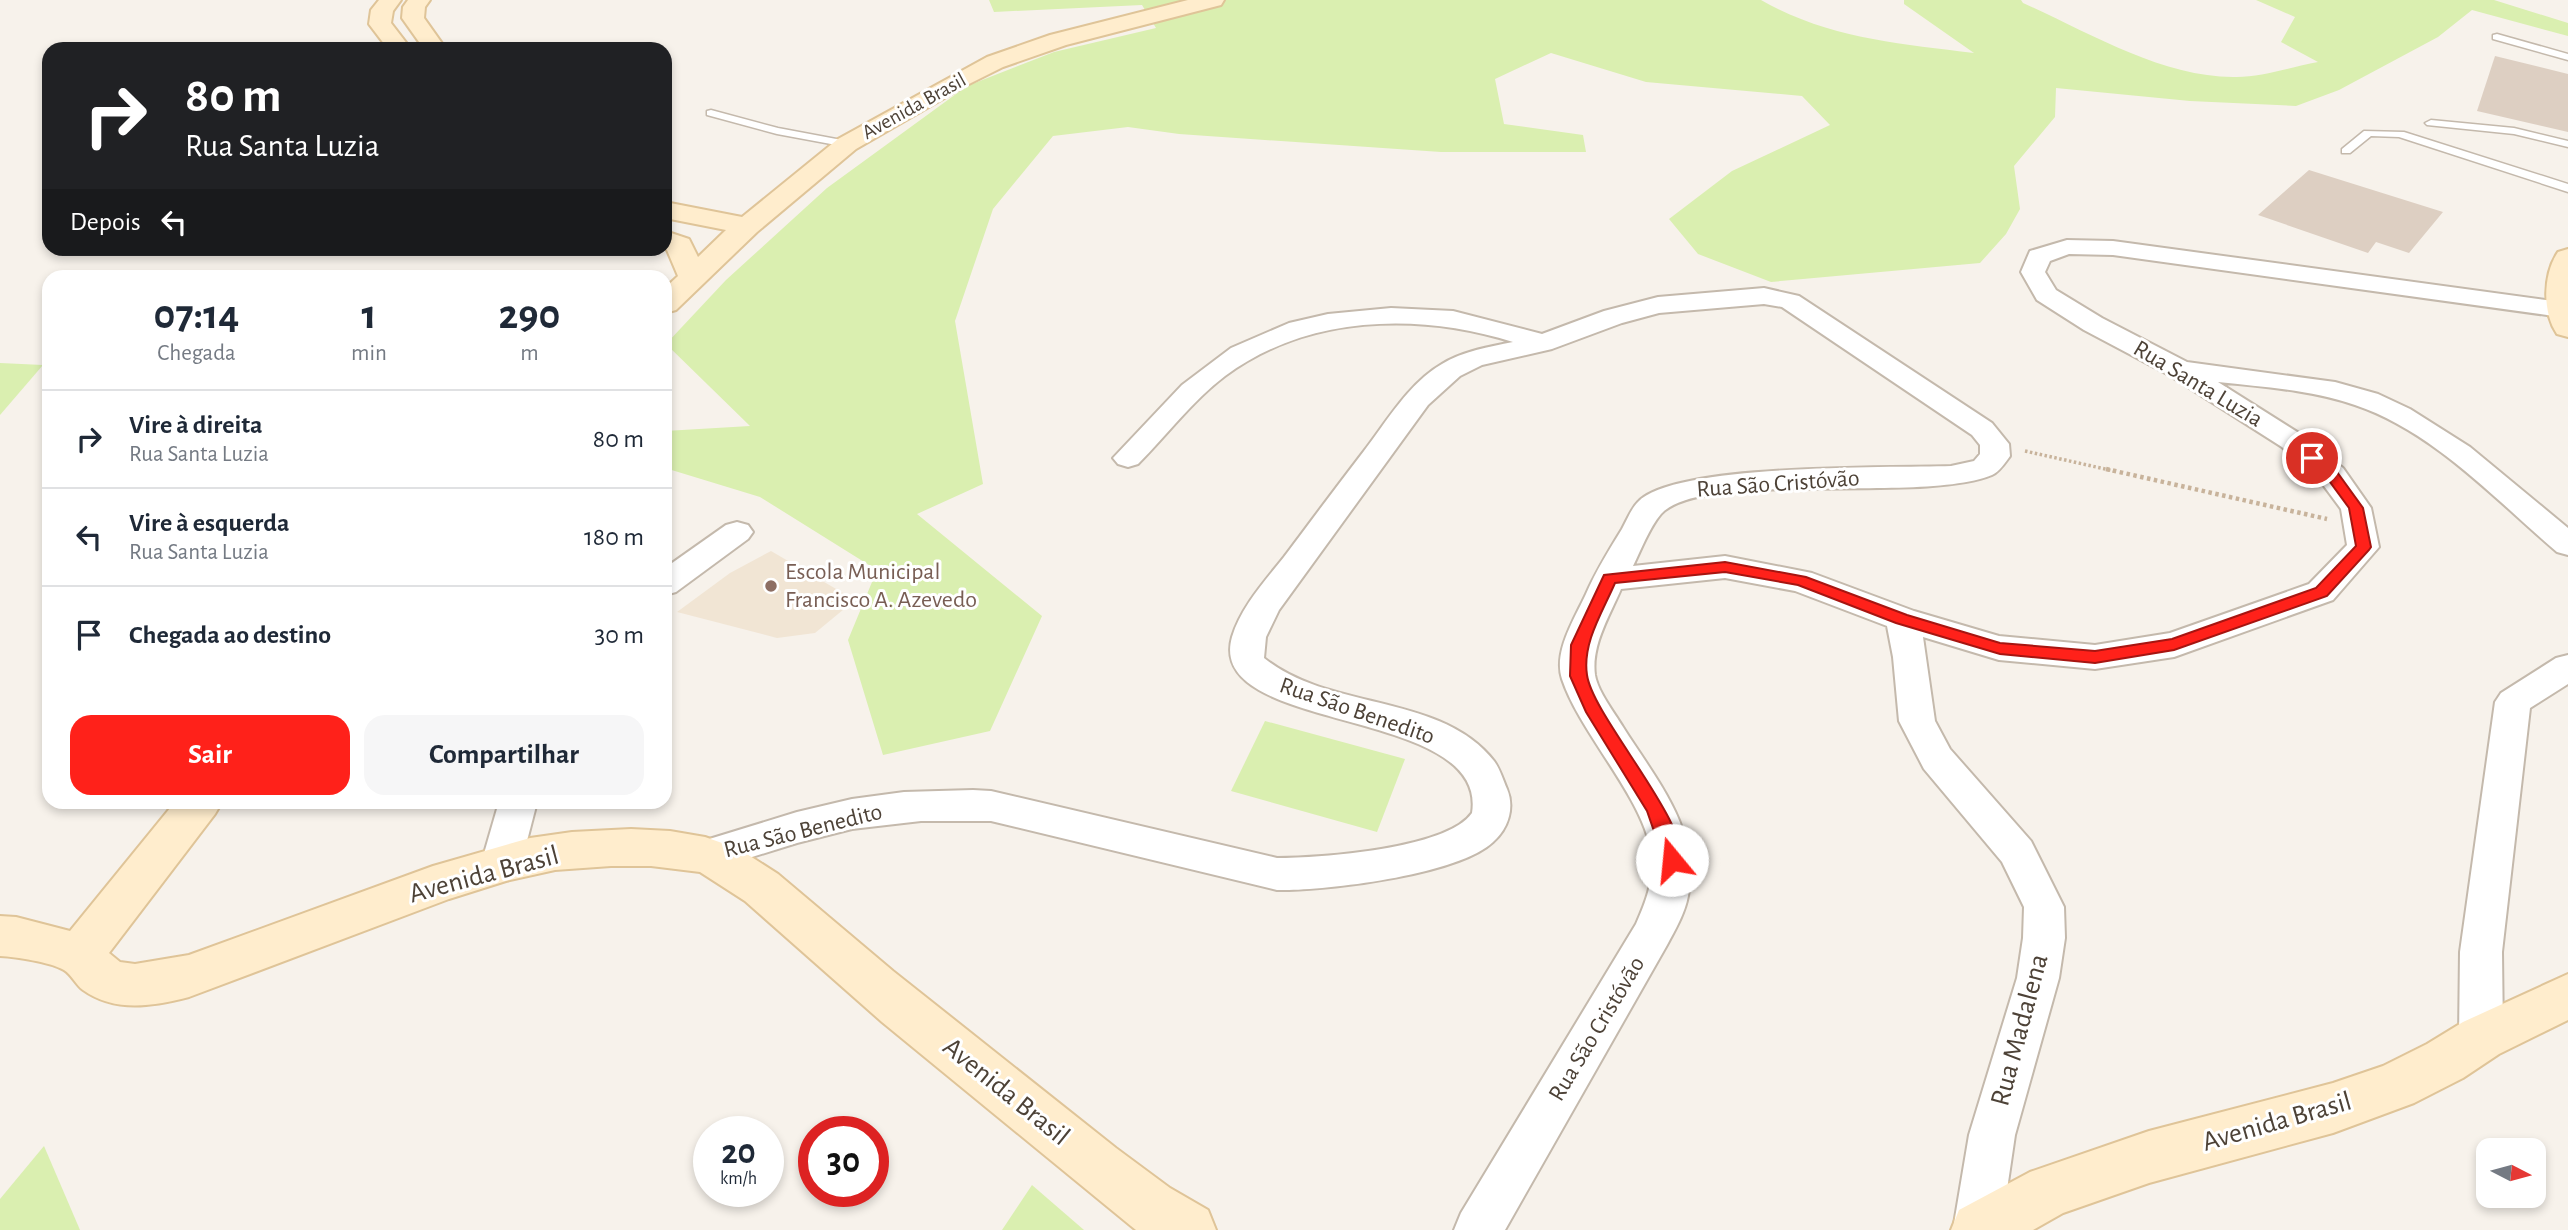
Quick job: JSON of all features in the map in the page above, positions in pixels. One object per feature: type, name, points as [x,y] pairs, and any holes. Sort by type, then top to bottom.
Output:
[{"type":"street","points":[[390,0],[382,10],[380,24],[394,42]]},
{"type":"street","points":[[419,0],[414,7],[413,18],[430,42]]},
{"type":"street","name":"Avenida Brasil","points":[[672,297],[747,226],[847,144],[957,80],[995,62],[1058,40],[1213,0]]},
{"type":"street","points":[[672,211],[747,226]]},
{"type":"street","points":[[672,242],[679,245],[693,277]]},
{"type":"street","name":"Rua Santa Luzia","points":[[2361,527],[2356,508],[2332,475],[2292,441],[2179,369],[2093,324],[2046,295],[2033,272],[2039,256],[2067,247],[2113,248],[2564,318]]},
{"type":"street","points":[[2564,318],[2567,263]]},
{"type":"street","name":"Rua São Benedito","points":[[707,855],[849,814],[906,806],[950,804],[991,806],[1277,874],[1324,874],[1373,867],[1445,849],[1473,836],[1490,821],[1493,803],[1489,782],[1460,749],[1434,735],[1320,701],[1266,680],[1247,663],[1250,637],[1264,606],[1419,399],[1450,370],[1473,359],[1543,343],[1613,317],[1658,305],[1764,296],[1790,301],[1982,429],[1994,444]]},
{"type":"street","points":[[1128,458],[1214,371],[1262,342],[1303,327],[1354,317],[1455,319],[1543,343]]},
{"type":"street","points":[[2179,369],[2337,391],[2380,407],[2431,431],[2568,545]]},
{"type":"street","name":"Rua São Cristóvão","points":[[1478,1230],[1653,933],[1668,897],[1672,860],[1668,839],[1648,798],[1592,707],[1578,676],[1580,645],[1609,579],[1650,507],[1679,491],[1727,483],[1951,475],[1984,468],[1995,456],[1994,444]]},
{"type":"street","points":[[1609,579],[1725,567],[1801,580],[1902,619],[2000,648],[2095,657],[2174,645],[2322,592],[2363,547],[2361,527]]},
{"type":"street","points":[[672,579],[737,532]]},
{"type":"street","name":"Rua Madalena","points":[[1902,619],[1910,657],[1917,721],[1937,759],[2017,852],[2044,907],[2044,938],[2038,978],[1992,1135],[1978,1230]]},
{"type":"street","points":[[2481,1038],[2481,952],[2513,702],[2568,667]]},
{"type":"street","points":[[0,936],[16,937],[79,954],[195,809]]},
{"type":"street","points":[[501,864],[516,809]]},
{"type":"street","name":"Avenida Brasil","points":[[79,954],[102,976],[124,984],[155,985],[189,976],[425,888],[501,864],[555,852],[601,848],[707,855],[776,898],[896,1004],[1102,1170],[1160,1215],[1188,1230]]},
{"type":"street","name":"Avenida Brasil","points":[[1978,1230],[2049,1191],[2149,1157],[2296,1118],[2396,1086],[2445,1061],[2481,1038],[2568,996]]},
{"type":"lane","points":[[2497,37],[2568,57]]},
{"type":"lane","points":[[711,113],[777,131],[847,144]]},
{"type":"lane","points":[[2431,123],[2514,131],[2568,144]]},
{"type":"lane","points":[[2346,151],[2368,132],[2400,134],[2568,188]]},
{"type":"path","points":[[1994,444],[2361,527]]},
{"type":"shaded area","name":"Escola Municipal Francisco A. Azevedo","points":[[771,551],[855,600],[815,633],[777,638],[677,612],[730,573]]},
{"type":"green space","points":[[989,0],[1761,0],[1787,13],[1838,31],[1891,42],[1974,53],[1904,4],[1904,0],[2021,0],[2099,39],[2152,61],[2179,70],[2233,77],[2265,74],[2318,62],[2281,42],[2295,17],[2256,0],[2494,0],[2568,23],[2568,36],[2472,10],[2438,37],[2339,90],[2296,106],[2190,101],[2056,88],[2055,117],[2014,166],[2020,209],[2006,234],[1980,263],[1771,282],[1698,254],[1669,219],[1732,171],[1830,125],[1802,96],[1646,82],[1551,53],[1495,79],[1504,124],[1583,135],[1586,152],[1441,152],[1179,134],[1128,127],[1053,136],[993,209],[955,321],[983,484],[917,514],[1042,616],[990,731],[883,755],[848,640],[877,570],[760,497],[672,470],[672,431],[750,426],[672,350],[672,338],[726,280],[827,188],[967,86],[1054,52],[1156,28],[1142,5],[994,12]]},
{"type":"green space","points":[[0,363],[42,365],[42,366],[0,415]]},
{"type":"green space","points":[[1265,721],[1405,759],[1377,832],[1231,791]]},
{"type":"green space","points":[[44,1146],[80,1230],[0,1230],[0,1199]]},
{"type":"green space","points":[[1032,1185],[1084,1230],[1002,1230]]},
{"type":"building","points":[[2495,56],[2568,74],[2568,132],[2477,111]]},
{"type":"building","points":[[2309,170],[2443,212],[2409,253],[2376,242],[2368,253],[2258,215]]},
{"type":"place","name":"Escola Municipal Francisco A. Azevedo","points":[[771,586]]},
{"type":"route","points":[[1672,860],[1668,839],[1655,809],[1592,707],[1578,676],[1580,645],[1609,579],[1725,567],[1801,580],[1902,619],[2000,648],[2095,657],[2174,645],[2322,592],[2363,547],[2356,508],[2332,475],[2312,458]]}]
